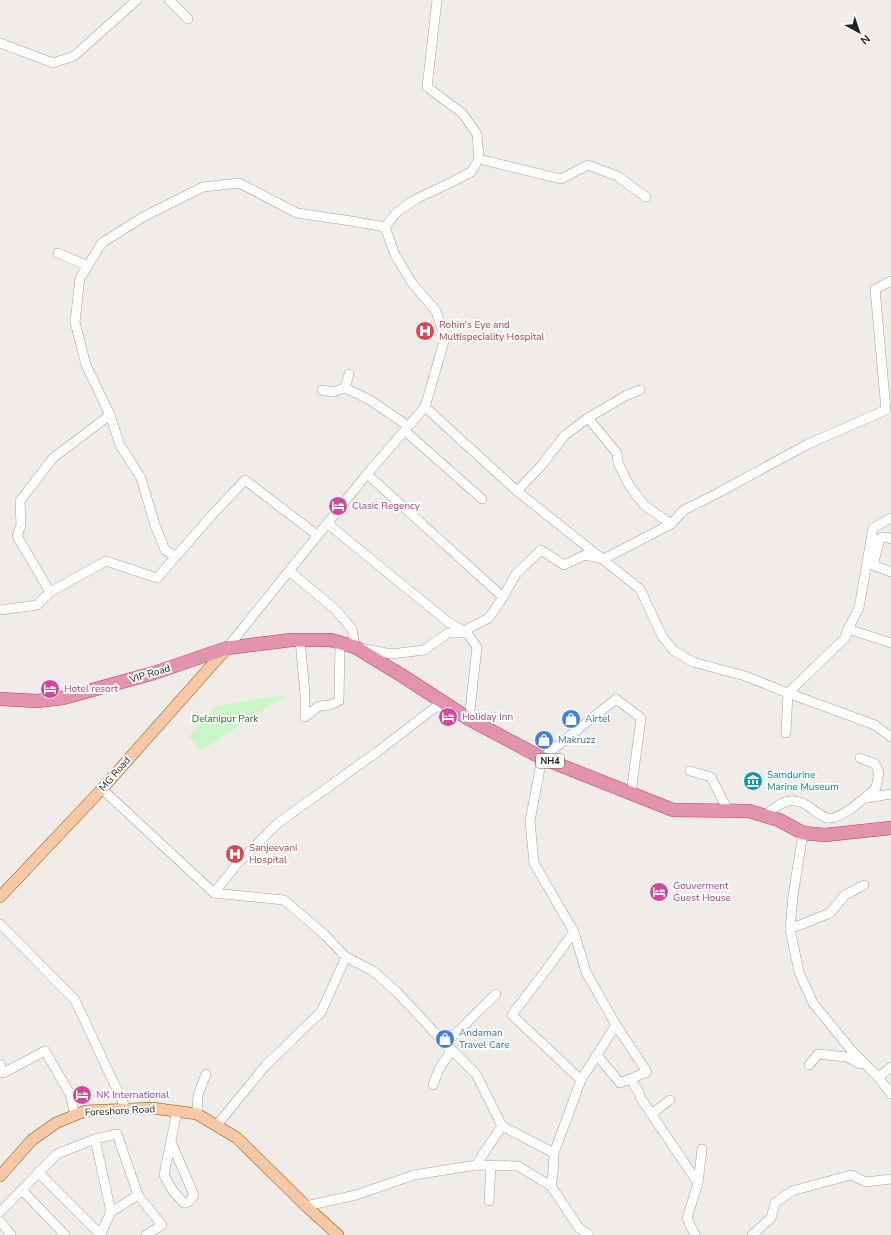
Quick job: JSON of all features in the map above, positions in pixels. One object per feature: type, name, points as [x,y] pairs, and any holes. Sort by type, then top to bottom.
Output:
[{"type":"highway","name":"NH4","points":[[227,648],[300,640],[332,640],[355,647],[469,719],[542,758],[673,810],[748,811],[779,820],[803,833],[826,835],[891,828]]},
{"type":"highway","name":"VIP Road","points":[[0,699],[37,701],[64,698],[154,673],[227,648]]},
{"type":"main road","name":"MG Road","points":[[0,897],[102,789],[227,648]]},
{"type":"main road","name":"Foreshore Road","points":[[0,1176],[32,1140],[56,1123],[85,1111],[152,1108],[197,1114],[237,1138],[306,1206],[338,1235]]},
{"type":"street","points":[[0,43],[53,63],[74,56],[137,0]]},
{"type":"street","points":[[169,0],[188,19]]},
{"type":"street","points":[[385,227],[396,213],[416,199],[471,172],[479,159],[477,134],[462,113],[427,87],[437,0]]},
{"type":"street","points":[[479,159],[562,179],[588,165],[617,176],[646,197]]},
{"type":"street","points":[[176,556],[165,550],[155,525],[141,478],[120,444],[110,415],[86,365],[75,322],[80,278],[102,243],[143,217],[203,187],[239,183],[297,213],[385,227]]},
{"type":"street","points":[[227,648],[367,474],[425,407],[445,338],[436,311],[412,283],[395,255],[385,227]]},
{"type":"street","points":[[58,253],[88,266]]},
{"type":"street","points":[[467,633],[469,628],[488,618],[503,597],[516,574],[541,550],[564,565],[585,555],[604,559],[671,524],[684,510],[808,444],[889,409],[875,289],[891,281]]},
{"type":"street","points":[[345,388],[349,374]]},
{"type":"street","points":[[322,390],[332,392],[345,388],[370,400],[407,428],[482,499]]},
{"type":"street","points":[[517,491],[541,466],[566,435],[588,418],[625,396],[640,390]]},
{"type":"street","points":[[425,407],[517,491],[604,559],[640,590],[662,636],[674,651],[692,662],[745,676],[875,725],[891,737]]},
{"type":"street","points":[[50,592],[17,536],[21,525],[20,501],[53,458],[110,415]]},
{"type":"street","points":[[588,418],[617,454],[618,463],[629,486],[644,505],[671,524]]},
{"type":"street","points":[[367,474],[503,597]]},
{"type":"street","points":[[0,610],[37,605],[50,592],[106,561],[157,578],[245,480],[317,535]]},
{"type":"street","points":[[870,564],[873,528],[891,518]]},
{"type":"street","points":[[214,893],[236,864],[278,823],[377,752],[437,706],[469,719],[477,647],[467,633],[448,622],[328,524]]},
{"type":"street","points":[[786,733],[788,693],[845,638],[859,608],[870,564],[880,538],[887,537],[891,539]]},
{"type":"street","points":[[870,564],[891,572]]},
{"type":"street","points":[[289,571],[336,610],[352,629],[355,647],[390,654],[424,650],[448,632],[467,633]]},
{"type":"street","points":[[848,629],[891,643]]},
{"type":"street","points":[[300,640],[305,694],[305,718],[319,706],[330,705],[339,701],[340,643]]},
{"type":"street","points":[[597,1055],[620,1083],[647,1072],[616,1025],[586,972],[574,932],[534,863],[530,822],[542,758],[616,699],[641,718],[631,794]]},
{"type":"street","points":[[765,816],[774,808],[785,802],[796,800],[806,804],[827,818],[839,816],[876,788],[879,772],[875,764],[860,758]]},
{"type":"street","points":[[690,771],[712,778],[728,811]]},
{"type":"street","points":[[102,789],[214,893],[284,900],[325,935],[346,957],[373,971],[397,992],[476,1074],[502,1126],[554,1153]]},
{"type":"street","points":[[863,799],[891,794]]},
{"type":"street","points":[[803,833],[793,896],[790,929],[800,972],[813,1003],[852,1051],[878,1077],[891,1094]]},
{"type":"street","points":[[790,929],[830,913],[845,895],[864,885]]},
{"type":"street","points":[[0,924],[75,1000],[126,1109]]},
{"type":"street","points":[[574,932],[512,1015],[581,1080]]},
{"type":"street","points":[[217,1125],[266,1065],[321,1012],[346,957]]},
{"type":"street","points":[[447,1045],[496,994]]},
{"type":"street","points":[[551,1186],[554,1153],[581,1080],[616,1025]]},
{"type":"street","points":[[433,1085],[440,1068],[449,1054],[447,1045]]},
{"type":"street","points":[[0,1064],[3,1073],[46,1051],[70,1094],[75,1115]]},
{"type":"street","points":[[809,1065],[818,1054],[847,1057],[870,1069]]},
{"type":"street","points":[[878,1077],[891,1067]]},
{"type":"street","points":[[197,1114],[198,1095],[206,1074]]},
{"type":"street","points":[[630,1079],[651,1114],[698,1184]]},
{"type":"street","points":[[651,1114],[670,1100]]},
{"type":"street","points":[[171,1142],[194,1195],[190,1201],[184,1203],[173,1191],[164,1175],[176,1111]]},
{"type":"street","points":[[476,1165],[502,1126]]},
{"type":"street","points":[[0,1212],[57,1154],[95,1139],[117,1134],[138,1195],[162,1225],[146,1235]]},
{"type":"street","points":[[95,1139],[111,1212]]},
{"type":"street","points":[[695,1235],[688,1218],[698,1184],[702,1149]]},
{"type":"street","points":[[306,1206],[356,1195],[414,1175],[476,1165],[518,1166],[551,1186],[580,1231],[590,1235]]},
{"type":"street","points":[[490,1201],[491,1165]]},
{"type":"street","points":[[38,1172],[101,1235],[111,1212],[138,1195]]},
{"type":"street","points":[[752,1235],[771,1218],[775,1203],[792,1191],[851,1175],[866,1182],[891,1179]]},
{"type":"street","points":[[22,1190],[65,1235]]},
{"type":"street","points":[[0,1221],[12,1235]]},
{"type":"green space","name":"Delanipur Park","points":[[286,695],[201,751],[189,736],[217,706]]},
{"type":"place","name":"Rohin's Eye and Multispeciality Hospital","points":[[425,331]]},
{"type":"place","name":"Clasic Regency","points":[[338,506]]},
{"type":"place","name":"Hotel resort","points":[[50,689]]},
{"type":"place","name":"Holiday Inn","points":[[448,717]]},
{"type":"place","name":"Airtel","points":[[571,719]]},
{"type":"place","name":"Makruzz","points":[[544,740]]},
{"type":"place","name":"Samdurine Marine Museum","points":[[753,781]]},
{"type":"place","name":"Sanjeevani Hospital","points":[[235,854]]},
{"type":"place","name":"Gouverment Guest House","points":[[659,892]]},
{"type":"place","name":"Andaman Travel Care","points":[[445,1039]]},
{"type":"place","name":"NK International","points":[[82,1095]]}]
